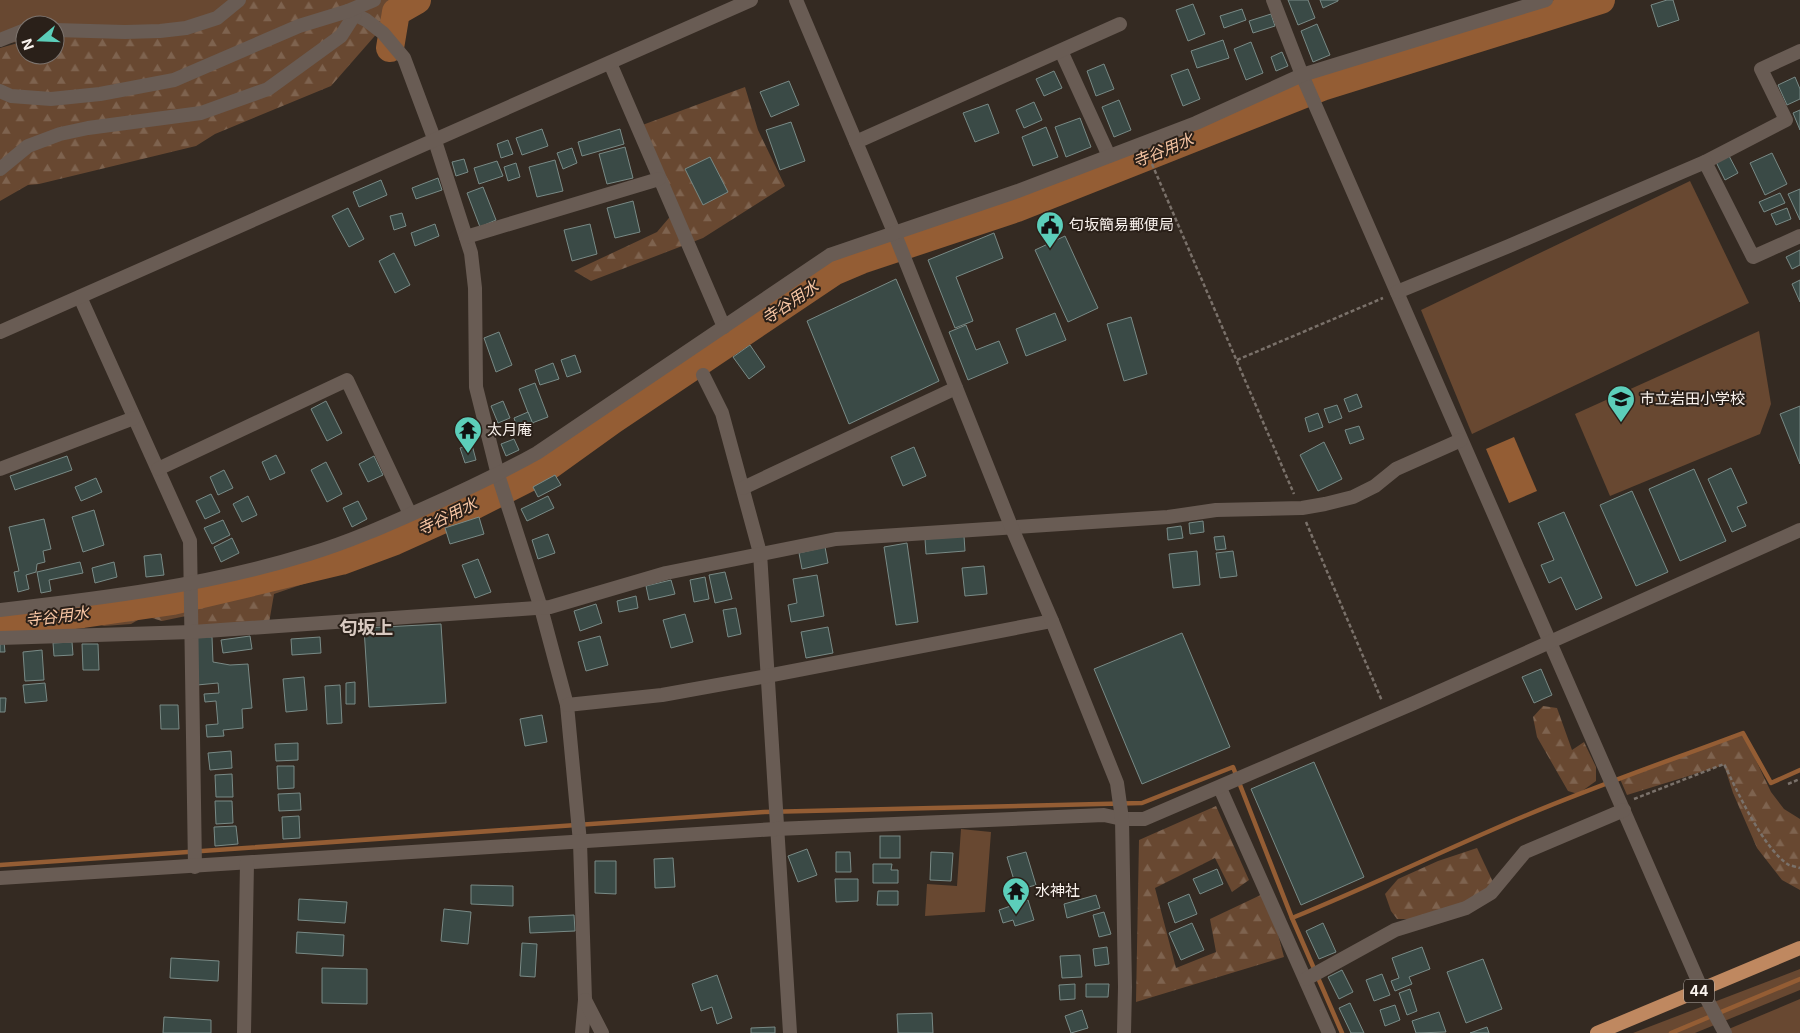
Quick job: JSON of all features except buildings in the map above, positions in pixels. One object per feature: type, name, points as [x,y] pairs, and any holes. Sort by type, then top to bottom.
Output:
[{"type":"main road","name":"44","points":[[1598,1033],[1800,948]]},
{"type":"street","points":[[65,30],[134,32],[186,28],[217,18],[239,0]]},
{"type":"street","points":[[0,91],[11,96],[51,99],[100,94],[174,80],[299,26],[352,12],[374,0]]},
{"type":"street","points":[[0,332],[751,0]]},
{"type":"street","points":[[796,0],[894,232],[1011,526],[1052,621],[1117,783],[1122,819],[1124,1033]]},
{"type":"street","points":[[1274,0],[1302,74],[1549,643],[1702,990],[1725,1033]]},
{"type":"street","points":[[0,610],[55,604],[191,583],[308,554],[351,540],[498,475],[537,453],[830,255],[1018,191],[1196,123],[1302,74],[1546,0]]},
{"type":"street","points":[[352,12],[384,33],[404,58],[435,141],[471,253],[475,288],[476,387],[498,475],[541,608],[567,705],[580,842],[584,1000],[582,1033]]},
{"type":"street","points":[[0,169],[28,146],[60,134],[88,128],[201,113],[268,89],[341,36],[352,12]]},
{"type":"street","points":[[856,142],[1120,24]]},
{"type":"street","points":[[0,40],[15,34]]},
{"type":"street","points":[[1061,51],[1109,156]]},
{"type":"street","points":[[1397,292],[1705,162],[1786,120],[1761,69],[1800,51]]},
{"type":"street","points":[[610,63],[724,327]]},
{"type":"street","points":[[1705,162],[1753,257],[1800,236]]},
{"type":"street","points":[[466,237],[660,178]]},
{"type":"street","points":[[80,297],[190,541],[196,867]]},
{"type":"street","points":[[703,375],[722,413],[760,553],[790,1033]]},
{"type":"street","points":[[158,469],[347,380],[410,514]]},
{"type":"street","points":[[743,488],[956,388]]},
{"type":"street","points":[[0,469],[134,418]]},
{"type":"street","points":[[0,638],[192,632],[541,608],[666,573],[836,539],[1168,517],[1216,510],[1300,508],[1353,497],[1375,486],[1396,468],[1461,440]]},
{"type":"street","points":[[0,878],[247,864],[776,829],[1104,815],[1122,819],[1144,819],[1220,788],[1388,714],[1800,530]]},
{"type":"street","points":[[567,705],[654,696],[1052,621]]},
{"type":"street","points":[[1220,788],[1329,1033]]},
{"type":"street","points":[[1306,979],[1395,930],[1466,908],[1491,893],[1525,852],[1622,807]]},
{"type":"street","points":[[244,1033],[247,864]]},
{"type":"street","points":[[584,1000],[602,1033]]},
{"type":"path","points":[[1152,164],[1388,714]]},
{"type":"path","points":[[1237,360],[1397,292]]},
{"type":"path","points":[[1622,807],[1724,764],[1750,817],[1773,850],[1789,864],[1800,868]]},
{"type":"path","points":[[1788,784],[1800,779]]},
{"type":"green space","points":[[0,0],[239,0],[186,28],[65,26],[65,15],[15,15],[15,42],[0,44]]},
{"type":"green space","points":[[239,0],[412,0],[401,6],[331,86],[215,134],[196,146],[39,184],[28,185],[0,201],[0,48],[15,44],[15,65],[65,65],[65,32],[161,37]]},
{"type":"green space","points":[[745,87],[758,130],[785,186],[703,238],[591,281],[574,271],[657,232],[674,212],[637,127]]},
{"type":"green space","points":[[1690,181],[1749,303],[1472,434],[1421,310]]},
{"type":"green space","points":[[1759,331],[1771,404],[1760,434],[1610,496],[1575,414]]},
{"type":"green space","points":[[403,529],[412,547],[274,594],[269,623],[192,628],[186,616],[162,621],[145,616],[131,624],[104,626],[88,620],[58,622],[23,631],[18,621],[184,591]]},
{"type":"green space","points":[[1543,706],[1557,708],[1572,750],[1584,742],[1596,767],[1596,781],[1578,794],[1568,791],[1537,737],[1533,717]]},
{"type":"green space","points":[[1743,733],[1771,792],[1784,809],[1800,819],[1800,890],[1782,880],[1757,848],[1733,793],[1724,765],[1627,795],[1620,779]]},
{"type":"green space","points":[[1216,806],[1249,880],[1232,892],[1215,858],[1155,888],[1176,968],[1216,952],[1210,919],[1267,892],[1284,957],[1136,1002],[1139,840]]},
{"type":"green space","points":[[961,829],[991,832],[985,912],[925,916],[927,884],[957,886]]},
{"type":"green space","points":[[1477,848],[1493,882],[1482,898],[1412,919],[1397,919],[1391,911],[1385,894],[1398,879],[1438,861]]},
{"type":"green space","points":[[1800,969],[1800,990],[1695,1033],[1633,1033]]},
{"type":"green space","points":[[1800,999],[1800,1033],[1725,1033],[1724,1031]]},
{"type":"shaded area","points":[[1514,437],[1537,491],[1509,503],[1486,449]]},
{"type":"waterway","points":[[390,48],[396,12],[417,0]]},
{"type":"waterway","name":"寺谷用水","points":[[0,623],[83,614],[173,601],[341,561],[395,541],[475,505],[542,471],[613,420],[835,271],[861,260],[1017,208],[1322,87],[1601,0]]},
{"type":"waterway","points":[[1292,918],[1554,804],[1743,733],[1771,783],[1800,770]]},
{"type":"waterway","points":[[0,865],[764,812],[1142,803],[1233,767],[1292,918],[1342,1033]]},
{"type":"waterway","points":[[1671,1033],[1800,979]]},
{"type":"place","name":"匂坂簡易郵便局","points":[[1050,249]]},
{"type":"place","name":"市立岩田小学校","points":[[1621,423]]},
{"type":"place","name":"太月庵","points":[[468,454]]},
{"type":"place","name":"水神社","points":[[1016,915]]},
{"type":"district","name":"匂坂上","points":[[366,628]]}]
